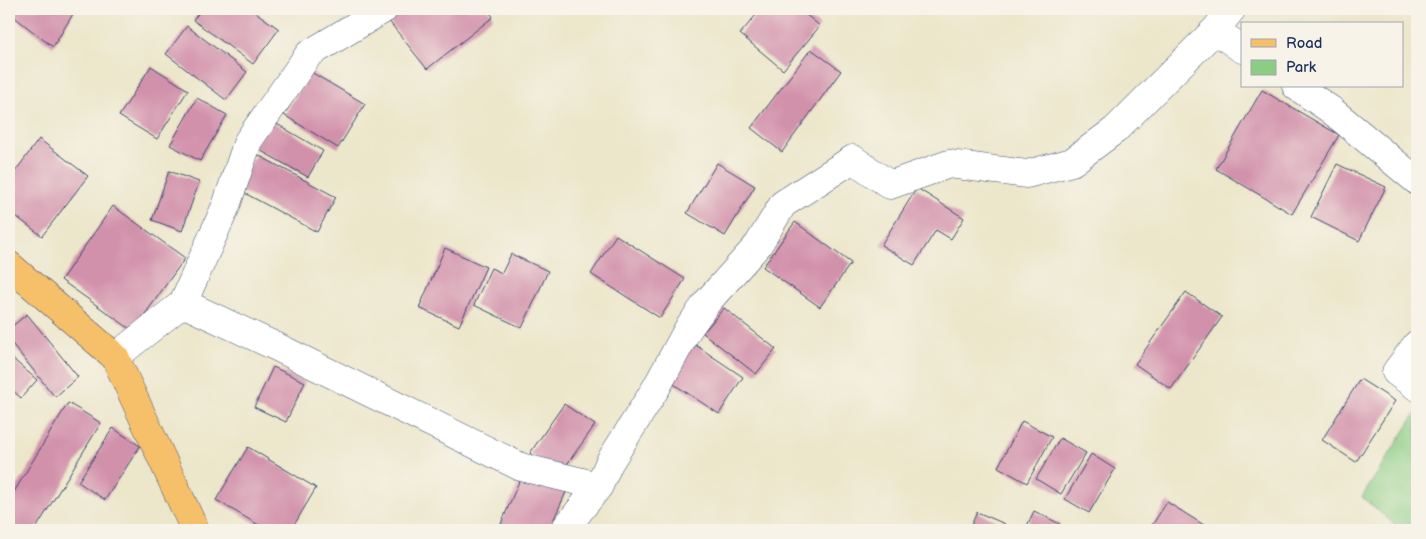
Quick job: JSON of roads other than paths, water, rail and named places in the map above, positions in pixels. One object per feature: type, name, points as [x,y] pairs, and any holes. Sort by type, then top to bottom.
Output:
[{"type":"main road","points":[[9,265],[115,357],[195,530]]},
{"type":"street","points":[[115,357],[183,303],[226,206],[248,142],[309,54],[384,9]]},
{"type":"street","points":[[564,530],[599,486],[609,463],[656,388],[688,329],[708,301],[758,245],[783,204],[853,158],[890,185],[949,164],[1027,174],[1072,162],[1115,130],[1215,30],[1232,9]]},
{"type":"street","points":[[1215,30],[1241,48]]},
{"type":"street","points":[[1299,88],[1331,110],[1417,181]]},
{"type":"street","points":[[183,303],[521,467],[599,486]]},
{"type":"street","points":[[1417,344],[1396,372],[1417,387]]}]
